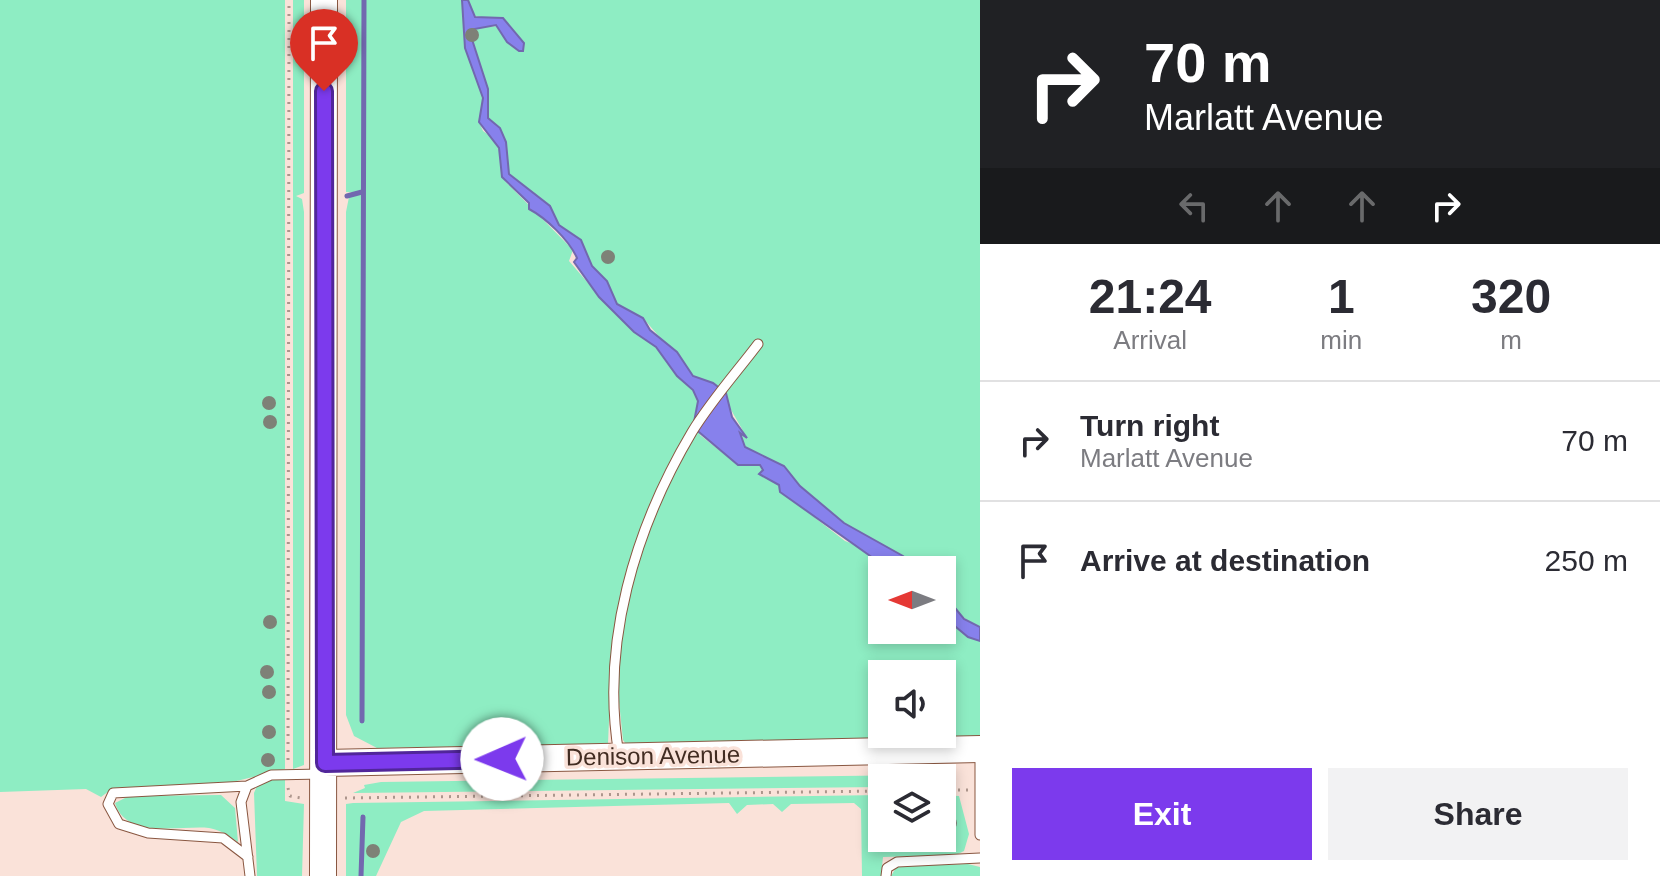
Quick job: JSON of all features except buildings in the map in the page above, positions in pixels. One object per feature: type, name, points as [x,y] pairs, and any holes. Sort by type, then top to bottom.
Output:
[{"type":"main road","points":[[323,876],[324,0]]},
{"type":"main road","name":"Denison Avenue","points":[[325,768],[619,756],[980,749]]},
{"type":"lane","points":[[619,756],[615,699],[618,632],[639,546],[690,435],[758,344]]},
{"type":"lane","points":[[980,749],[980,835]]},
{"type":"lane","points":[[248,857],[223,838],[148,833],[119,824],[108,804],[113,793],[247,786],[264,777],[325,768]]},
{"type":"lane","points":[[247,786],[241,802],[250,876]]},
{"type":"lane","points":[[886,876],[887,868],[897,862],[980,858]]},
{"type":"path","points":[[289,0],[288,774],[290,796],[304,798]]},
{"type":"path","points":[[349,798],[868,791]]},
{"type":"green space","points":[[0,0],[285,0],[285,769],[224,784],[113,788],[101,797],[86,789],[0,792]]},
{"type":"green space","points":[[293,0],[304,0],[304,193],[296,196],[302,199],[304,212],[304,765],[293,769]]},
{"type":"green space","points":[[346,0],[462,0],[465,48],[483,98],[479,122],[483,131],[497,141],[505,181],[573,250],[569,261],[614,313],[657,347],[693,390],[699,401],[695,418],[700,435],[738,465],[760,465],[763,470],[760,474],[780,485],[779,490],[845,541],[861,547],[872,556],[868,556],[868,644],[956,644],[956,626],[968,637],[980,641],[980,739],[956,739],[956,660],[868,660],[868,741],[626,744],[618,692],[610,696],[608,744],[377,748],[354,736],[346,715],[346,212],[349,197],[359,193],[346,192]]},
{"type":"green space","points":[[468,0],[980,0],[980,627],[956,610],[956,556],[903,556],[844,523],[800,486],[784,466],[745,447],[739,436],[741,432],[744,436],[742,429],[719,389],[693,376],[643,318],[617,304],[609,285],[592,266],[581,240],[559,225],[547,203],[509,174],[506,142],[500,128],[488,118],[488,89],[469,29],[497,26],[507,42],[519,51],[523,51],[524,44],[506,23],[472,15]]},
{"type":"green space","points":[[868,776],[868,787],[353,793],[365,788],[364,785],[381,782]]},
{"type":"green space","points":[[271,780],[285,780],[285,801],[304,804],[302,876],[257,876],[254,793],[257,786]]},
{"type":"green space","points":[[221,795],[235,808],[238,842],[209,828],[142,826],[121,815],[115,803],[129,796]]},
{"type":"green space","points":[[868,795],[868,852],[956,852],[956,796],[959,796],[969,834],[964,851],[956,855],[883,857],[881,876],[862,876],[861,809],[854,803],[791,804],[782,812],[773,804],[747,805],[737,814],[729,803],[424,811],[401,822],[376,876],[346,876],[346,804]]},
{"type":"green space","points":[[968,864],[980,867],[980,876],[891,876],[897,866]]},
{"type":"shaded area","points":[[462,0],[468,0],[475,17],[503,18],[524,43],[523,51],[519,51],[507,42],[496,25],[469,30],[488,89],[488,118],[500,128],[506,142],[509,174],[550,206],[559,225],[581,240],[592,266],[607,281],[617,304],[643,318],[650,330],[677,352],[693,376],[713,383],[726,393],[732,417],[747,438],[740,433],[745,447],[784,466],[800,486],[844,523],[903,556],[870,556],[780,492],[779,485],[759,474],[763,470],[760,465],[738,465],[693,427],[698,401],[693,390],[677,376],[656,347],[634,332],[599,297],[574,262],[577,258],[569,244],[550,224],[529,209],[529,203],[502,177],[499,148],[479,122],[483,98],[465,48]]},
{"type":"shaded area","points":[[956,609],[964,619],[980,627],[980,641],[968,637],[956,627]]},
{"type":"waterway","points":[[362,721],[364,0]]},
{"type":"waterway","points":[[347,196],[362,192]]},
{"type":"waterway","points":[[361,876],[363,817]]},
{"type":"route","points":[[324,91],[325,763],[502,759]]}]
